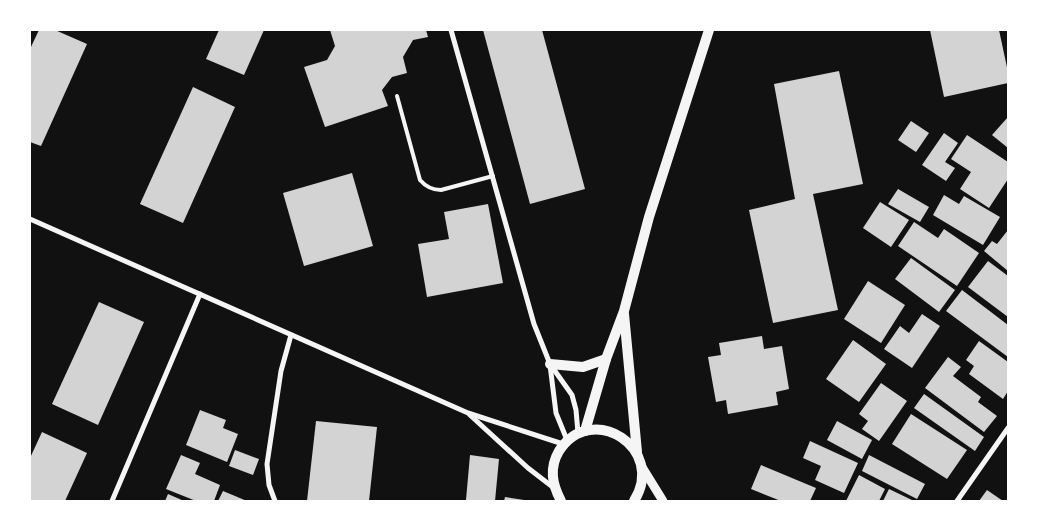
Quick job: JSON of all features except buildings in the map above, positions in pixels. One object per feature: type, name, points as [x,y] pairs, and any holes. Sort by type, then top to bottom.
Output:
[{"type":"main road","points":[[581,432],[624,311],[649,217],[710,30]]},
{"type":"main road","points":[[624,311],[638,454],[642,467],[640,490],[634,501]]},
{"type":"main road","points":[[550,364],[583,367],[606,359]]},
{"type":"main road","points":[[561,501],[554,488],[552,473],[555,458],[565,442],[581,432],[600,429],[615,433],[628,441],[638,454]]},
{"type":"street","points":[[451,30],[534,324],[550,364],[572,395],[581,432]]},
{"type":"street","points":[[30,219],[468,413],[565,442]]},
{"type":"street","points":[[112,501],[200,294]]},
{"type":"street","points":[[274,501],[269,485],[267,464],[281,371],[291,335]]},
{"type":"street","points":[[550,364],[556,413],[565,442]]},
{"type":"street","points":[[468,413],[528,468],[554,488]]},
{"type":"street","points":[[957,501],[1008,428]]},
{"type":"street","points":[[642,467],[663,501]]},
{"type":"lane","points":[[397,96],[420,180],[424,184],[434,190],[441,190],[493,176]]}]
